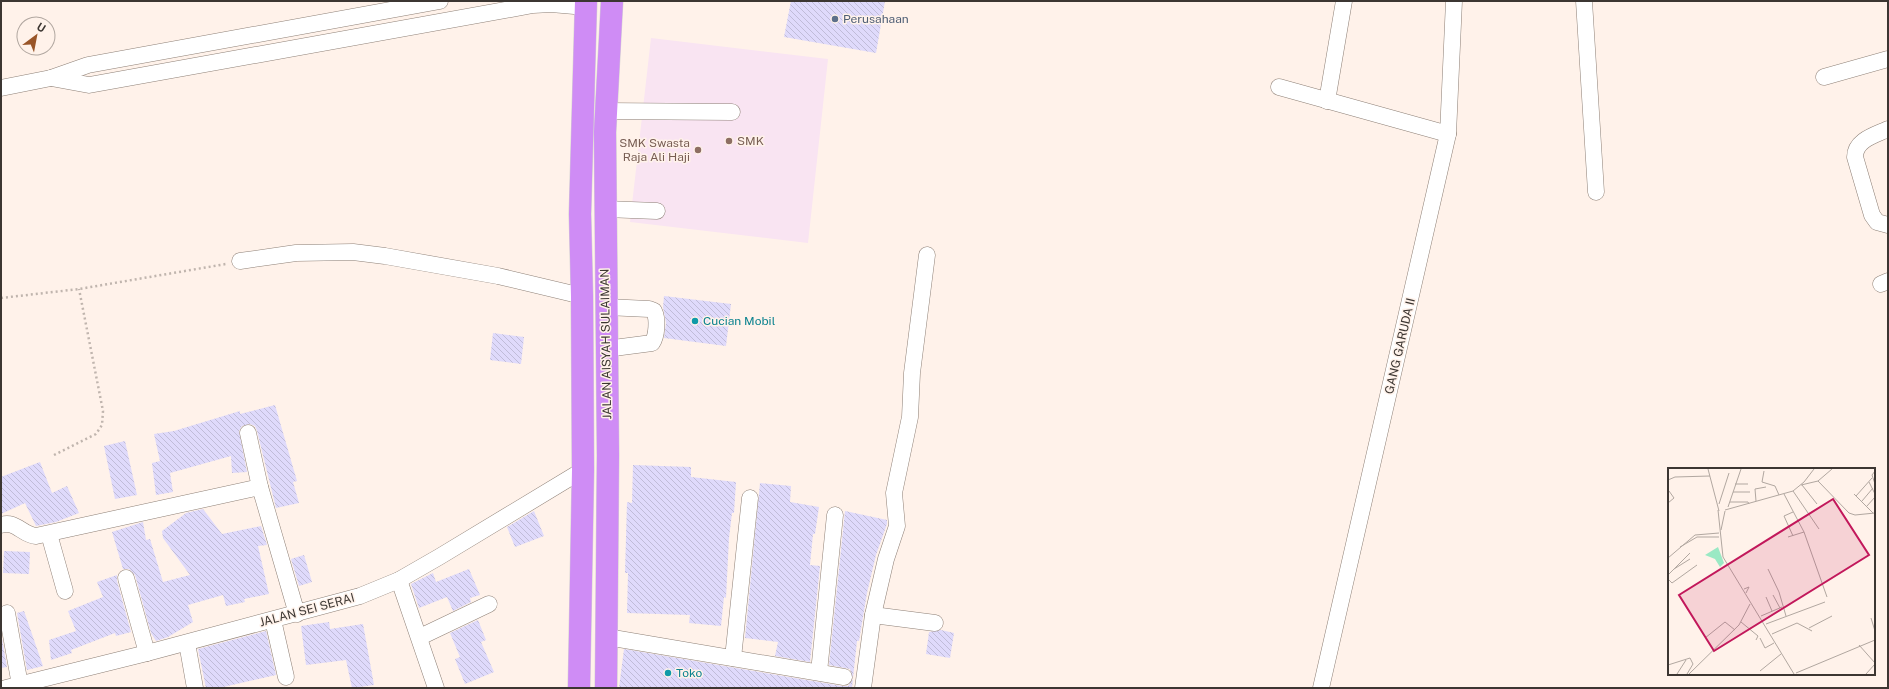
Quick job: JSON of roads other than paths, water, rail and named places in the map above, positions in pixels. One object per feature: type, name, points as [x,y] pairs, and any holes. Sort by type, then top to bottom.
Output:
[{"type":"highway","name":"JALAN AISYAH SULAIMAN","points":[[606,688],[605,111],[612,1]]},
{"type":"highway","name":"JALAN AISYAH SULAIMAN","points":[[579,688],[583,470],[580,214],[586,4]]},
{"type":"highway","points":[[582,133],[605,132]]},
{"type":"street","points":[[1,88],[51,78],[88,65],[440,1]]},
{"type":"street","points":[[1327,101],[1344,1]]},
{"type":"street","name":"GANG GARUDA II","points":[[1321,688],[1448,134],[1454,1]]},
{"type":"street","points":[[1584,1],[1596,192]]},
{"type":"street","points":[[51,78],[89,85],[533,5],[586,4]]},
{"type":"street","points":[[348,17],[351,37]]},
{"type":"street","points":[[162,51],[166,71]]},
{"type":"street","points":[[1824,77],[1888,59]]},
{"type":"street","points":[[1279,87],[1448,134]]},
{"type":"street","points":[[605,111],[732,112]]},
{"type":"street","points":[[1888,129],[1861,142],[1855,153],[1872,215],[1877,222],[1888,225]]},
{"type":"street","points":[[605,209],[657,211]]},
{"type":"street","points":[[240,261],[296,253],[353,252],[385,256],[498,276],[582,296]]},
{"type":"street","points":[[862,688],[873,615],[886,559],[897,526],[894,494],[910,417],[912,373],[927,255]]},
{"type":"street","points":[[606,307],[649,308],[656,316],[656,336],[652,343],[606,349]]},
{"type":"street","points":[[248,433],[260,487],[297,614]]},
{"type":"street","name":"JALAN SEI SERAI","points":[[22,686],[360,596],[399,580],[583,470]]},
{"type":"street","points":[[1,525],[13,524],[32,536],[50,534],[260,487]]},
{"type":"street","points":[[733,658],[750,498]]},
{"type":"street","points":[[819,672],[835,515]]},
{"type":"street","points":[[50,534],[65,591]]},
{"type":"street","points":[[126,578],[147,653]]},
{"type":"street","points":[[399,580],[420,637],[436,688]]},
{"type":"street","points":[[420,637],[489,604]]},
{"type":"street","points":[[7,613],[22,686]]},
{"type":"street","points":[[873,615],[935,623]]},
{"type":"street","points":[[273,620],[286,676]]},
{"type":"street","points":[[607,637],[844,677]]},
{"type":"street","points":[[187,643],[195,688]]},
{"type":"place","name":"Perusahaan","points":[[835,19]]},
{"type":"place","name":"SMK","points":[[729,141]]},
{"type":"place","name":"SMK Swasta Raja Ali Haji","points":[[698,150]]},
{"type":"place","name":"Cucian Mobil","points":[[695,321]]},
{"type":"place","name":"Toko","points":[[668,673]]}]
